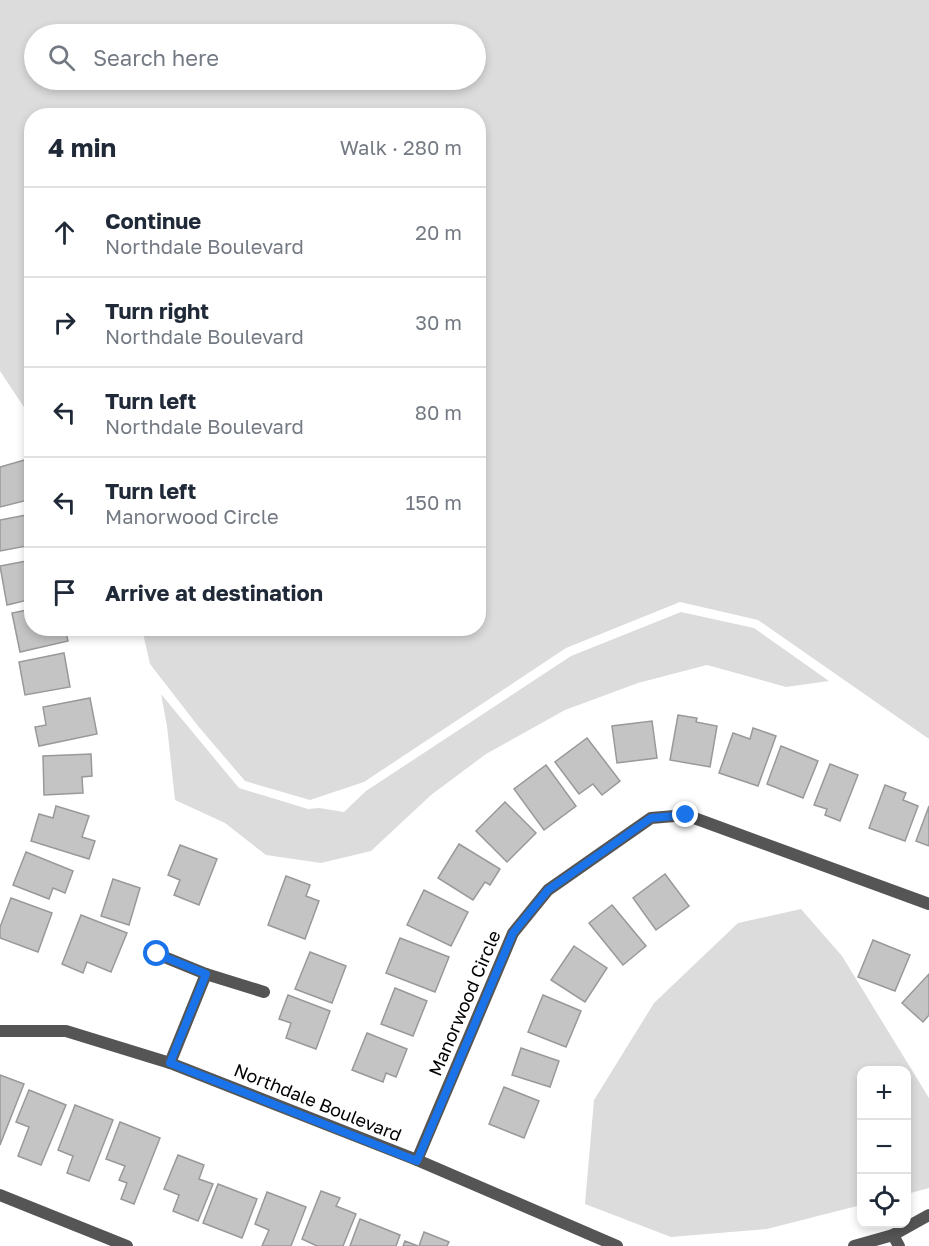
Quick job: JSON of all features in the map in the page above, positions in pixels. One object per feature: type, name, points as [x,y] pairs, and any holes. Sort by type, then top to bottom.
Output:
[{"type":"street","name":"Manorwood Circle","points":[[417,1161],[513,933],[548,890],[651,818],[686,815],[929,904]]},
{"type":"street","points":[[157,954],[206,974],[264,992]]},
{"type":"street","points":[[170,1063],[206,974]]},
{"type":"street","name":"Northdale Boulevard","points":[[0,1031],[66,1031],[170,1063],[417,1161],[617,1246]]},
{"type":"street","points":[[0,1195],[127,1246]]},
{"type":"street","points":[[855,1246],[896,1241],[929,1215]]},
{"type":"shaded area","points":[[0,0],[929,0],[929,739],[758,620],[680,602],[566,648],[364,782],[310,800],[245,781],[198,726],[150,664],[144,636],[486,636],[486,108],[24,108],[24,407],[0,371]]},
{"type":"shaded area","points":[[681,612],[754,628],[829,681],[786,687],[707,665],[638,683],[565,710],[486,754],[431,795],[371,851],[321,863],[266,855],[225,823],[175,800],[161,694],[239,788],[308,809],[319,808],[344,812],[366,791],[571,656]]},
{"type":"shaded area","points":[[801,909],[842,956],[909,1066],[857,1066],[857,1206],[767,1229],[671,1237],[585,1204],[594,1100],[654,1003],[738,923]]},
{"type":"shaded area","points":[[911,1069],[929,1098],[929,1188],[911,1193]]},
{"type":"building","points":[[24,460],[24,501],[0,507],[0,467]]},
{"type":"building","points":[[24,516],[24,546],[0,551],[0,520]]},
{"type":"building","points":[[24,562],[24,601],[7,605],[0,566]]},
{"type":"building","points":[[24,611],[24,636],[67,636],[68,641],[20,652],[12,613]]},
{"type":"building","points":[[64,653],[70,687],[25,695],[19,662]]},
{"type":"building","points":[[90,698],[97,734],[39,746],[35,727],[46,725],[43,707]]},
{"type":"building","points":[[678,715],[697,718],[696,722],[717,726],[710,767],[670,760]]},
{"type":"building","points":[[652,721],[657,758],[617,763],[612,726]]},
{"type":"building","points":[[753,728],[776,736],[758,786],[719,773],[733,733],[750,739]]},
{"type":"building","points":[[587,738],[620,781],[602,795],[593,784],[579,794],[555,762]]},
{"type":"building","points":[[781,746],[818,761],[803,798],[767,784]]},
{"type":"building","points":[[91,754],[92,776],[82,777],[83,793],[44,795],[43,756]]},
{"type":"building","points":[[830,764],[858,775],[840,821],[825,815],[827,809],[814,805]]},
{"type":"building","points":[[546,765],[576,806],[544,830],[514,789]]},
{"type":"building","points":[[885,785],[906,793],[903,800],[918,806],[905,841],[869,828]]},
{"type":"building","points":[[505,802],[536,833],[507,862],[476,831]]},
{"type":"building","points":[[56,806],[89,816],[82,837],[95,841],[89,859],[31,841],[39,814],[53,818]]},
{"type":"building","points":[[929,806],[929,846],[916,841]]},
{"type":"building","points":[[459,844],[500,869],[490,885],[485,882],[473,900],[438,878]]},
{"type":"building","points":[[180,845],[217,859],[199,905],[174,895],[180,880],[168,875]]},
{"type":"building","points":[[26,852],[73,871],[65,893],[53,888],[49,899],[13,885]]},
{"type":"building","points":[[665,874],[689,906],[656,930],[633,898]]},
{"type":"building","points":[[286,876],[310,885],[306,896],[319,901],[305,939],[268,925]]},
{"type":"building","points":[[113,879],[140,888],[129,925],[101,916]]},
{"type":"building","points":[[424,890],[468,912],[451,946],[407,925]]},
{"type":"building","points":[[11,898],[52,913],[38,952],[0,938],[0,927]]},
{"type":"building","points":[[612,905],[646,946],[623,965],[589,923]]},
{"type":"building","points":[[81,915],[127,933],[111,972],[87,962],[83,973],[62,964]]},
{"type":"building","points":[[400,938],[449,957],[435,992],[386,973]]},
{"type":"building","points":[[873,940],[910,955],[895,991],[858,977]]},
{"type":"building","points":[[574,946],[607,968],[585,1002],[551,980]]},
{"type":"building","points":[[310,952],[346,966],[332,1003],[295,989]]},
{"type":"building","points":[[929,974],[929,1015],[923,1022],[902,1003]]},
{"type":"building","points":[[395,988],[427,1001],[413,1036],[381,1024]]},
{"type":"building","points":[[288,995],[330,1011],[316,1049],[286,1038],[291,1023],[279,1019]]},
{"type":"building","points":[[543,995],[581,1011],[566,1047],[528,1032]]},
{"type":"building","points":[[367,1033],[407,1049],[396,1077],[386,1073],[383,1082],[352,1070]]},
{"type":"building","points":[[521,1048],[559,1061],[550,1087],[512,1075]]},
{"type":"building","points":[[0,1075],[24,1084],[0,1145]]},
{"type":"building","points":[[504,1087],[539,1101],[524,1138],[489,1124]]},
{"type":"building","points":[[29,1090],[66,1105],[41,1165],[18,1156],[29,1127],[16,1122]]},
{"type":"building","points":[[75,1105],[113,1120],[89,1181],[67,1173],[73,1156],[58,1150]]},
{"type":"building","points":[[120,1122],[160,1138],[134,1204],[121,1199],[127,1183],[119,1180],[125,1166],[106,1159]]},
{"type":"building","points":[[178,1155],[204,1165],[199,1179],[213,1184],[198,1221],[173,1211],[179,1195],[164,1189]]},
{"type":"building","points":[[218,1184],[257,1199],[242,1238],[203,1223]]},
{"type":"building","points":[[321,1191],[340,1198],[336,1206],[356,1214],[343,1246],[317,1246],[302,1239]]},
{"type":"building","points":[[267,1192],[306,1207],[291,1246],[262,1246],[269,1230],[255,1224]]},
{"type":"building","points":[[360,1219],[400,1235],[396,1246],[350,1246]]},
{"type":"building","points":[[424,1232],[449,1242],[447,1246],[419,1246]]},
{"type":"building","points":[[405,1241],[418,1246],[403,1246]]},
{"type":"route","points":[[157,954],[206,974],[170,1063],[417,1161],[513,933],[548,890],[651,818],[686,815]]}]
